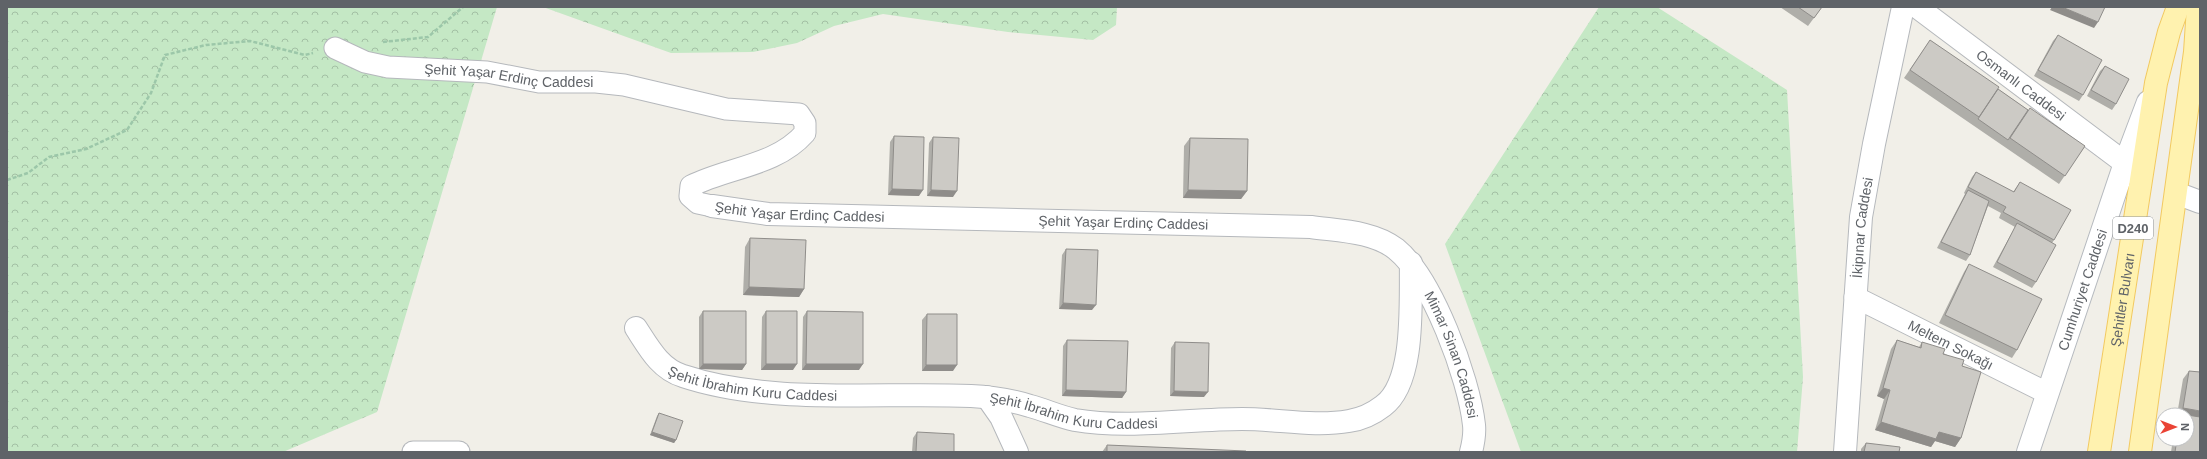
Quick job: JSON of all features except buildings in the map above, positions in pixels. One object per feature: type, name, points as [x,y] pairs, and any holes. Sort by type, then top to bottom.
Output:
[{"type":"main road","name":"Şehitler Bulvarı","points":[[2099,452],[2156,83],[2169,32],[2178,7]]},
{"type":"main road","name":"D240","points":[[2140,452],[2176,193],[2194,52],[2198,7]]},
{"type":"street","name":"İkipınar Caddesi","points":[[1845,452],[1861,217],[1874,144],[1903,7]]},
{"type":"street","name":"Osmanlı Caddesi","points":[[1917,7],[2125,163]]},
{"type":"street","name":"Şehit Yaşar Erdinç Caddesi","points":[[336,48],[365,62],[388,67],[486,72],[539,82],[596,82],[624,85],[726,109],[798,114],[805,123],[805,133],[795,145],[757,163],[706,179],[692,186],[690,196],[698,202],[712,206],[768,214],[1311,227],[1351,232],[1378,238],[1395,248],[1411,263]]},
{"type":"street","name":"Cumhuriyet Caddesi","points":[[2028,452],[2125,163],[2156,83]]},
{"type":"street","points":[[2176,193],[2200,202]]},
{"type":"street","name":"Şehit İbrahim Kuru Caddesi","points":[[636,328],[665,368],[680,376],[712,385],[738,389],[797,393],[987,397],[1028,405],[1075,420],[1099,422],[1161,422],[1243,419],[1326,423],[1351,421],[1368,415],[1385,405],[1395,394],[1400,381],[1406,360],[1411,263]]},
{"type":"street","name":"Mimar Sinan Caddesi","points":[[1411,263],[1445,327],[1461,367],[1474,427],[1471,452]]},
{"type":"street","name":"Meltem Sokağı","points":[[1855,297],[2047,393]]},
{"type":"street","points":[[987,397],[1001,417],[1017,452]]},
{"type":"street","points":[[413,452],[459,452]]},
{"type":"path","points":[[382,42],[428,37],[463,7]]},
{"type":"path","points":[[7,180],[28,173],[50,157],[86,149],[127,130],[151,93],[165,55],[206,45],[250,41],[305,55],[336,48]]},
{"type":"green space","points":[[7,7],[497,7],[377,412],[283,452],[7,452]]},
{"type":"green space","points":[[543,7],[1117,7],[1116,25],[1093,40],[1008,32],[883,14],[834,26],[797,43],[753,52],[671,53]]},
{"type":"green space","points":[[1599,7],[1657,7],[1787,90],[1803,377],[1797,452],[1521,452],[1445,244]]}]
